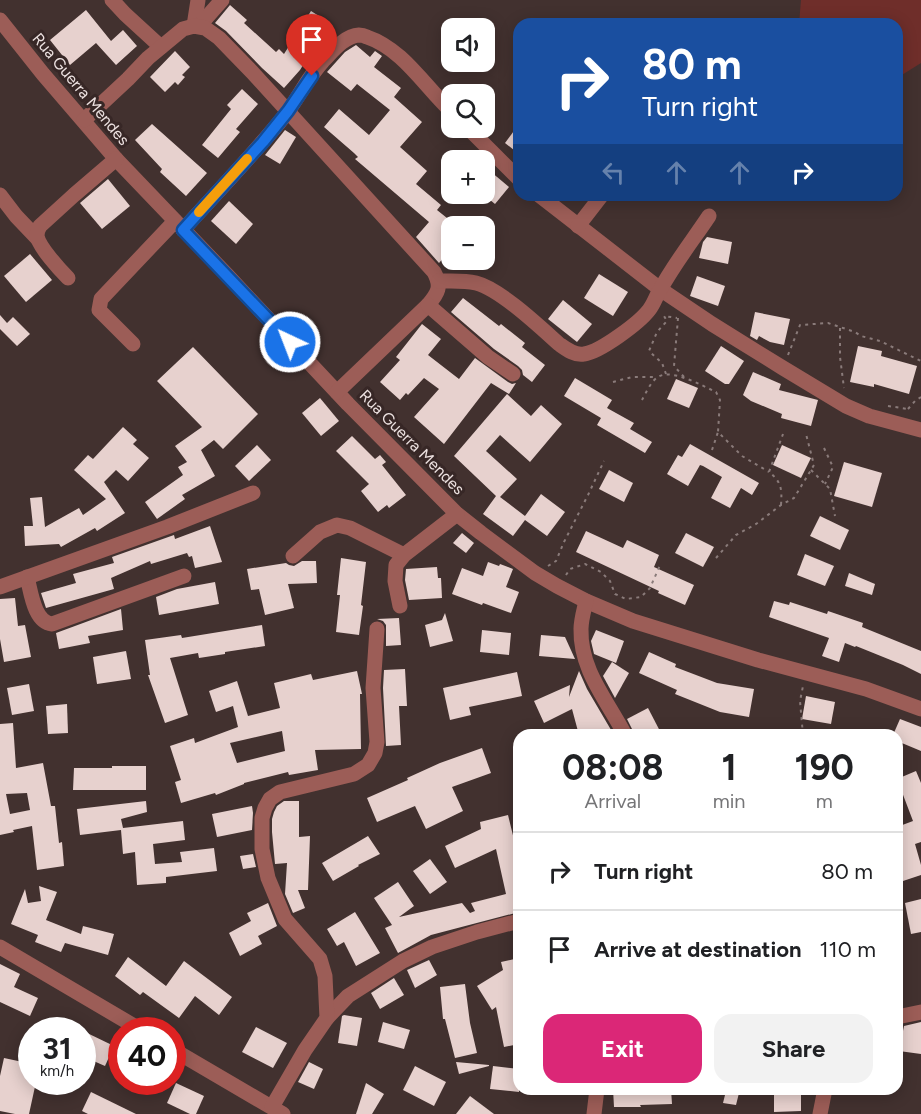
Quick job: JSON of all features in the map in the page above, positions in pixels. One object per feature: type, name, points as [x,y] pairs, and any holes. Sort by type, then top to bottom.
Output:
[{"type":"street","points":[[112,0],[161,47]]},
{"type":"street","points":[[197,26],[198,0]]},
{"type":"street","points":[[197,26],[222,0]]},
{"type":"street","name":"Rua Guerra Mendes","points":[[0,20],[116,159],[337,392],[458,514],[481,533],[535,573],[557,586],[586,602],[633,621],[758,660],[866,689],[921,709]]},
{"type":"street","points":[[84,120],[147,58],[183,29],[197,26],[205,28],[219,38],[288,111],[434,272],[438,281],[439,289],[428,305],[337,392]]},
{"type":"street","points":[[133,344],[99,310],[101,299],[263,142],[288,111],[320,64],[344,41],[360,34],[388,46],[441,100]]},
{"type":"street","points":[[478,138],[513,173]]},
{"type":"street","points":[[37,238],[40,226],[116,159]]},
{"type":"street","points":[[0,195],[68,278]]},
{"type":"street","points":[[547,201],[660,289],[783,368],[846,406],[869,416],[917,429]]},
{"type":"street","points":[[578,226],[597,201]]},
{"type":"street","points":[[438,281],[470,282],[487,287],[569,351],[584,354],[626,332],[650,310],[660,289],[709,216]]},
{"type":"street","points":[[428,305],[488,357],[513,374]]},
{"type":"street","points":[[0,587],[167,527],[253,493]]},
{"type":"street","points":[[400,606],[395,581],[396,565],[404,555],[458,514]]},
{"type":"street","points":[[293,556],[320,532],[337,525],[350,528],[404,555]]},
{"type":"street","points":[[27,577],[38,615],[47,624],[52,624],[184,576]]},
{"type":"street","points":[[586,602],[580,627],[585,662],[593,682],[622,729]]},
{"type":"street","points":[[327,1018],[325,976],[320,959],[285,919],[268,878],[262,849],[262,818],[270,799],[280,792],[354,774],[368,765],[375,753],[377,742],[373,688],[377,629]]},
{"type":"street","points":[[186,1057],[278,1111],[305,1050],[327,1018],[348,996],[403,961],[432,947],[513,923]]},
{"type":"street","points":[[0,947],[119,1017]]},
{"type":"street","points":[[903,1016],[921,1012]]},
{"type":"street","points":[[594,1114],[596,1095]]},
{"type":"street","points":[[820,1114],[824,1095]]},
{"type":"path","points":[[666,374],[662,363],[649,351],[657,332],[667,321],[664,316],[678,318],[674,366],[685,378]]},
{"type":"path","points":[[783,368],[800,325],[828,323],[880,341],[921,361]]},
{"type":"path","points":[[840,328],[840,357],[846,406]]},
{"type":"path","points":[[613,381],[666,374],[685,378],[716,392],[720,400],[718,432],[712,450]]},
{"type":"path","points":[[642,400],[657,377]]},
{"type":"path","points":[[917,429],[908,409],[921,397]]},
{"type":"path","points":[[718,432],[742,456],[775,476],[782,486],[781,505]]},
{"type":"path","points":[[770,472],[783,434]]},
{"type":"path","points":[[716,558],[736,536],[794,498],[814,465],[806,434]]},
{"type":"path","points":[[824,448],[833,467],[825,484]]},
{"type":"path","points":[[535,573],[556,561],[604,461]]},
{"type":"path","points":[[811,470],[830,489],[835,516]]},
{"type":"path","points":[[557,586],[570,569],[585,564],[601,572],[610,581],[615,594],[626,599],[641,597],[650,588],[661,563]]},
{"type":"path","points":[[803,729],[801,701],[805,672]]},
{"type":"shaded area","points":[[801,0],[921,0],[921,63],[903,74],[903,18],[800,18]]},
{"type":"building","points":[[230,5],[247,20],[244,23],[276,52],[279,49],[284,54],[311,11],[330,23],[300,70],[284,88],[215,23]]},
{"type":"building","points":[[86,10],[111,41],[123,30],[137,46],[116,65],[96,43],[70,65],[50,40]]},
{"type":"building","points":[[356,45],[370,57],[375,51],[382,56],[374,67],[401,88],[394,97],[422,122],[400,147],[427,171],[416,184],[441,205],[437,210],[444,216],[441,216],[441,261],[439,263],[416,237],[429,222],[355,159],[358,157],[324,127],[339,109],[369,135],[390,110],[357,84],[351,91],[327,72],[345,52]]},
{"type":"building","points":[[175,51],[190,67],[182,75],[185,77],[178,85],[175,82],[165,92],[150,77]]},
{"type":"building","points":[[242,89],[258,104],[236,129],[240,132],[218,158],[202,145],[231,109],[227,105]]},
{"type":"building","points":[[152,124],[207,173],[186,196],[160,172],[162,169],[135,140]]},
{"type":"building","points":[[285,130],[296,137],[280,164],[265,155]]},
{"type":"building","points":[[513,132],[513,149],[505,143]]},
{"type":"building","points":[[495,175],[509,187],[495,204]]},
{"type":"building","points":[[108,179],[130,206],[102,229],[80,203]]},
{"type":"building","points":[[229,201],[253,224],[236,244],[211,221]]},
{"type":"building","points":[[707,237],[732,242],[728,264],[699,258],[703,242]]},
{"type":"building","points":[[30,254],[52,280],[26,302],[4,276]]},
{"type":"building","points":[[599,274],[628,292],[613,316],[584,298]]},
{"type":"building","points":[[697,276],[725,286],[718,306],[690,296]]},
{"type":"building","points":[[463,298],[525,343],[522,347],[545,365],[532,382],[523,375],[518,366],[494,349],[451,312]]},
{"type":"building","points":[[563,300],[592,324],[577,342],[548,319]]},
{"type":"building","points":[[755,312],[790,319],[784,345],[770,342],[759,336],[757,340],[750,336]]},
{"type":"building","points":[[0,315],[7,323],[13,317],[30,334],[17,346],[0,329]]},
{"type":"building","points":[[422,324],[441,339],[428,355],[459,379],[475,358],[508,382],[516,383],[509,394],[491,383],[444,444],[414,417],[439,389],[424,378],[400,400],[380,382],[400,360],[396,357]]},
{"type":"building","points":[[721,346],[744,361],[729,384],[725,384],[705,371]]},
{"type":"building","points":[[858,346],[882,351],[881,356],[917,366],[909,394],[874,384],[874,387],[850,382]]},
{"type":"building","points":[[193,347],[258,414],[223,449],[214,440],[201,450],[215,476],[182,495],[185,499],[157,519],[145,502],[183,475],[178,467],[187,462],[175,446],[202,427],[157,381]]},
{"type":"building","points":[[753,372],[781,384],[779,390],[818,400],[811,426],[781,418],[782,414],[751,401],[743,395]]},
{"type":"building","points":[[575,378],[612,400],[607,408],[634,423],[630,429],[652,442],[645,453],[597,425],[601,418],[564,396]]},
{"type":"building","points":[[676,379],[698,388],[689,408],[667,399]]},
{"type":"building","points":[[507,394],[531,416],[541,405],[562,424],[530,462],[500,435],[486,451],[517,479],[500,497],[525,516],[541,494],[565,512],[547,536],[525,520],[513,536],[483,514],[496,496],[454,456]]},
{"type":"building","points":[[320,398],[339,421],[321,436],[302,413]]},
{"type":"building","points":[[123,427],[137,440],[133,444],[149,458],[128,481],[116,470],[104,482],[125,513],[97,531],[95,528],[61,547],[59,544],[25,546],[24,526],[33,526],[30,498],[42,497],[45,527],[79,508],[83,515],[106,499],[74,470],[88,455],[93,459]]},
{"type":"building","points":[[352,436],[375,459],[380,455],[386,462],[382,465],[406,495],[389,508],[387,505],[378,512],[361,491],[369,484],[336,451]]},
{"type":"building","points":[[690,444],[759,483],[752,495],[741,488],[730,508],[711,498],[722,477],[703,466],[700,465],[688,486],[667,474],[678,455],[682,457]]},
{"type":"building","points":[[257,445],[271,460],[249,481],[235,466]]},
{"type":"building","points":[[782,445],[811,458],[801,478],[773,465]]},
{"type":"building","points":[[844,462],[882,473],[872,507],[834,496]]},
{"type":"building","points":[[609,470],[633,483],[624,502],[599,489]]},
{"type":"building","points":[[820,516],[849,530],[840,550],[810,536]]},
{"type":"building","points":[[210,526],[222,562],[195,568],[192,556],[189,557],[187,553],[151,564],[150,561],[111,578],[114,589],[46,608],[41,593],[76,583],[73,574],[114,563],[112,557],[174,535],[175,539]]},
{"type":"building","points":[[586,531],[623,548],[627,540],[659,555],[654,567],[694,585],[685,605],[576,552]]},
{"type":"building","points":[[462,533],[474,543],[466,553],[453,543]]},
{"type":"building","points":[[686,533],[714,547],[703,567],[675,553]]},
{"type":"building","points":[[805,554],[834,566],[825,586],[797,575]]},
{"type":"building","points":[[341,558],[366,562],[359,635],[336,632]]},
{"type":"building","points":[[302,561],[316,561],[317,583],[288,584],[294,608],[265,615],[259,589],[251,590],[247,569],[286,563],[294,566]]},
{"type":"building","points":[[488,562],[513,569],[506,587],[519,592],[511,613],[452,594],[462,568],[483,576]]},
{"type":"building","points":[[437,567],[438,578],[441,578],[442,598],[409,600],[405,580],[406,569]]},
{"type":"building","points":[[849,573],[875,584],[872,595],[845,586]]},
{"type":"building","points":[[215,582],[219,604],[159,615],[156,597],[177,589]]},
{"type":"building","points":[[15,598],[18,626],[25,625],[31,657],[4,662],[0,639],[0,599]]},
{"type":"building","points":[[774,601],[789,605],[790,602],[827,614],[828,611],[863,623],[862,627],[921,651],[921,674],[845,643],[839,662],[822,656],[829,638],[769,617]]},
{"type":"building","points":[[121,609],[123,630],[88,636],[90,643],[59,649],[56,633]]},
{"type":"building","points":[[445,613],[453,641],[430,647],[425,625],[442,620]]},
{"type":"building","points":[[399,618],[401,645],[386,646],[386,625],[377,619]]},
{"type":"building","points":[[262,625],[265,646],[199,658],[198,653],[170,658],[188,715],[165,723],[148,675],[150,675],[145,640],[181,635],[182,638]]},
{"type":"building","points":[[482,630],[511,633],[509,655],[480,652]]},
{"type":"building","points":[[596,630],[624,641],[616,663],[594,654],[591,641]]},
{"type":"building","points":[[541,635],[565,637],[575,659],[539,656]]},
{"type":"building","points":[[126,651],[131,679],[97,684],[93,657]]},
{"type":"building","points":[[649,652],[676,664],[675,667],[717,683],[754,689],[749,717],[720,712],[675,694],[677,690],[639,673]]},
{"type":"building","points":[[612,662],[629,673],[615,698],[603,676]]},
{"type":"building","points":[[405,669],[407,706],[399,706],[401,745],[386,746],[384,670]]},
{"type":"building","points":[[357,671],[362,694],[360,694],[361,749],[315,750],[318,770],[289,775],[288,772],[244,783],[216,795],[215,793],[181,803],[175,782],[181,780],[170,746],[194,738],[195,743],[238,727],[233,706],[216,712],[209,691],[237,681],[248,716],[280,708],[274,683],[311,674],[313,680]],"holes":[[[282,731],[285,751],[237,763],[230,743]]]},
{"type":"building","points":[[579,671],[610,729],[577,729],[572,709],[544,723],[534,701],[570,685],[569,697]]},
{"type":"building","points":[[517,672],[522,696],[469,707],[471,715],[450,720],[443,688]]},
{"type":"building","points":[[29,684],[34,711],[12,715],[7,688]]},
{"type":"building","points":[[806,696],[835,702],[831,724],[802,719]]},
{"type":"building","points":[[67,704],[68,733],[48,734],[46,706]]},
{"type":"building","points":[[648,708],[659,729],[632,729],[627,719]]},
{"type":"building","points":[[900,719],[921,727],[921,751],[903,744],[903,729],[896,729]]},
{"type":"building","points":[[13,723],[16,768],[43,763],[51,806],[55,806],[64,866],[37,870],[32,826],[0,835],[0,724]],"holes":[[[27,793],[30,810],[10,814],[6,794]]]},
{"type":"building","points":[[482,748],[491,773],[452,787],[463,811],[426,829],[415,806],[377,822],[367,798],[440,763]]},
{"type":"building","points":[[112,766],[146,766],[146,790],[73,790],[74,768],[112,768]]},
{"type":"building","points":[[916,771],[921,783],[921,842],[915,844],[921,865],[921,875],[903,881],[903,825],[913,821],[903,795],[903,776]]},
{"type":"building","points":[[146,801],[147,812],[121,819],[123,828],[183,821],[185,840],[153,844],[155,864],[182,862],[180,852],[214,848],[217,871],[166,877],[166,883],[137,885],[135,852],[123,854],[121,830],[80,835],[77,809]]},
{"type":"building","points":[[284,801],[299,801],[299,837],[310,836],[308,890],[298,890],[305,908],[293,913],[285,894],[287,863],[275,864],[272,832],[274,812],[277,806]]},
{"type":"building","points":[[252,806],[252,830],[217,837],[212,814]]},
{"type":"building","points":[[508,815],[513,835],[513,914],[431,935],[398,953],[385,928],[392,925],[374,898],[398,882],[414,906],[399,917],[462,903],[470,913],[475,911],[471,903],[506,894],[496,849],[455,868],[445,846],[481,829],[480,822]]},
{"type":"building","points":[[368,836],[380,854],[333,881],[322,863]]},
{"type":"building","points":[[253,854],[256,867],[243,869],[240,856]]},
{"type":"building","points":[[430,859],[447,882],[430,894],[413,871]]},
{"type":"building","points":[[39,886],[57,892],[46,920],[81,934],[83,926],[114,934],[108,955],[65,943],[61,952],[35,942],[38,935],[11,924],[25,889],[28,903],[41,901]]},
{"type":"building","points":[[921,899],[921,932],[911,934],[905,903]]},
{"type":"building","points":[[268,903],[277,926],[258,936],[262,944],[240,956],[229,933],[251,921],[247,913]]},
{"type":"building","points":[[355,912],[380,953],[356,966],[344,942],[337,946],[327,929]]},
{"type":"building","points":[[128,957],[166,986],[184,961],[232,997],[219,1015],[195,996],[178,1017],[143,992],[140,995],[115,976]]},
{"type":"building","points":[[513,959],[513,1045],[504,1047],[496,1007],[492,1010],[477,986],[503,970],[501,962]]},
{"type":"building","points":[[429,960],[437,975],[415,988],[407,970]]},
{"type":"building","points":[[0,964],[20,974],[14,987],[38,998],[30,1016],[0,1002]]},
{"type":"building","points":[[394,978],[404,995],[380,1009],[371,993]]},
{"type":"building","points":[[465,984],[477,1053],[455,1058],[445,1019],[443,1019],[440,987]]},
{"type":"building","points":[[344,1015],[362,1018],[357,1046],[338,1043]]},
{"type":"building","points":[[383,1022],[410,1030],[404,1049],[378,1042]]},
{"type":"building","points":[[921,1022],[921,1054],[903,1052],[904,1026]]},
{"type":"building","points":[[256,1027],[287,1043],[273,1068],[242,1052]]},
{"type":"building","points":[[96,1037],[108,1043],[108,1059],[105,1066],[96,1062]]},
{"type":"building","points":[[4,1058],[18,1061],[18,1095],[33,1095],[29,1114],[0,1111],[0,1076]]},
{"type":"building","points":[[309,1062],[323,1069],[314,1089],[298,1082]]},
{"type":"building","points":[[456,1062],[489,1065],[489,1066],[459,1074]]},
{"type":"building","points":[[415,1066],[446,1082],[434,1106],[403,1090]]},
{"type":"building","points":[[493,1066],[513,1068],[513,1091],[490,1089]]},
{"type":"building","points":[[366,1083],[384,1094],[372,1114],[356,1114]]},
{"type":"building","points":[[186,1088],[204,1096],[196,1114],[190,1114],[167,1103],[171,1095],[186,1095]]},
{"type":"building","points":[[96,1094],[136,1114],[88,1114],[82,1111],[90,1095]]},
{"type":"building","points":[[613,1095],[671,1095],[672,1104],[614,1107]]},
{"type":"building","points":[[725,1095],[738,1095],[736,1105],[723,1103]]},
{"type":"building","points":[[774,1095],[801,1095],[801,1111],[774,1112]]},
{"type":"building","points":[[470,1096],[494,1114],[456,1114]]},
{"type":"slow traffic","points":[[199,212],[247,159]]},
{"type":"route","points":[[290,342],[183,230],[263,142],[312,76]]}]
